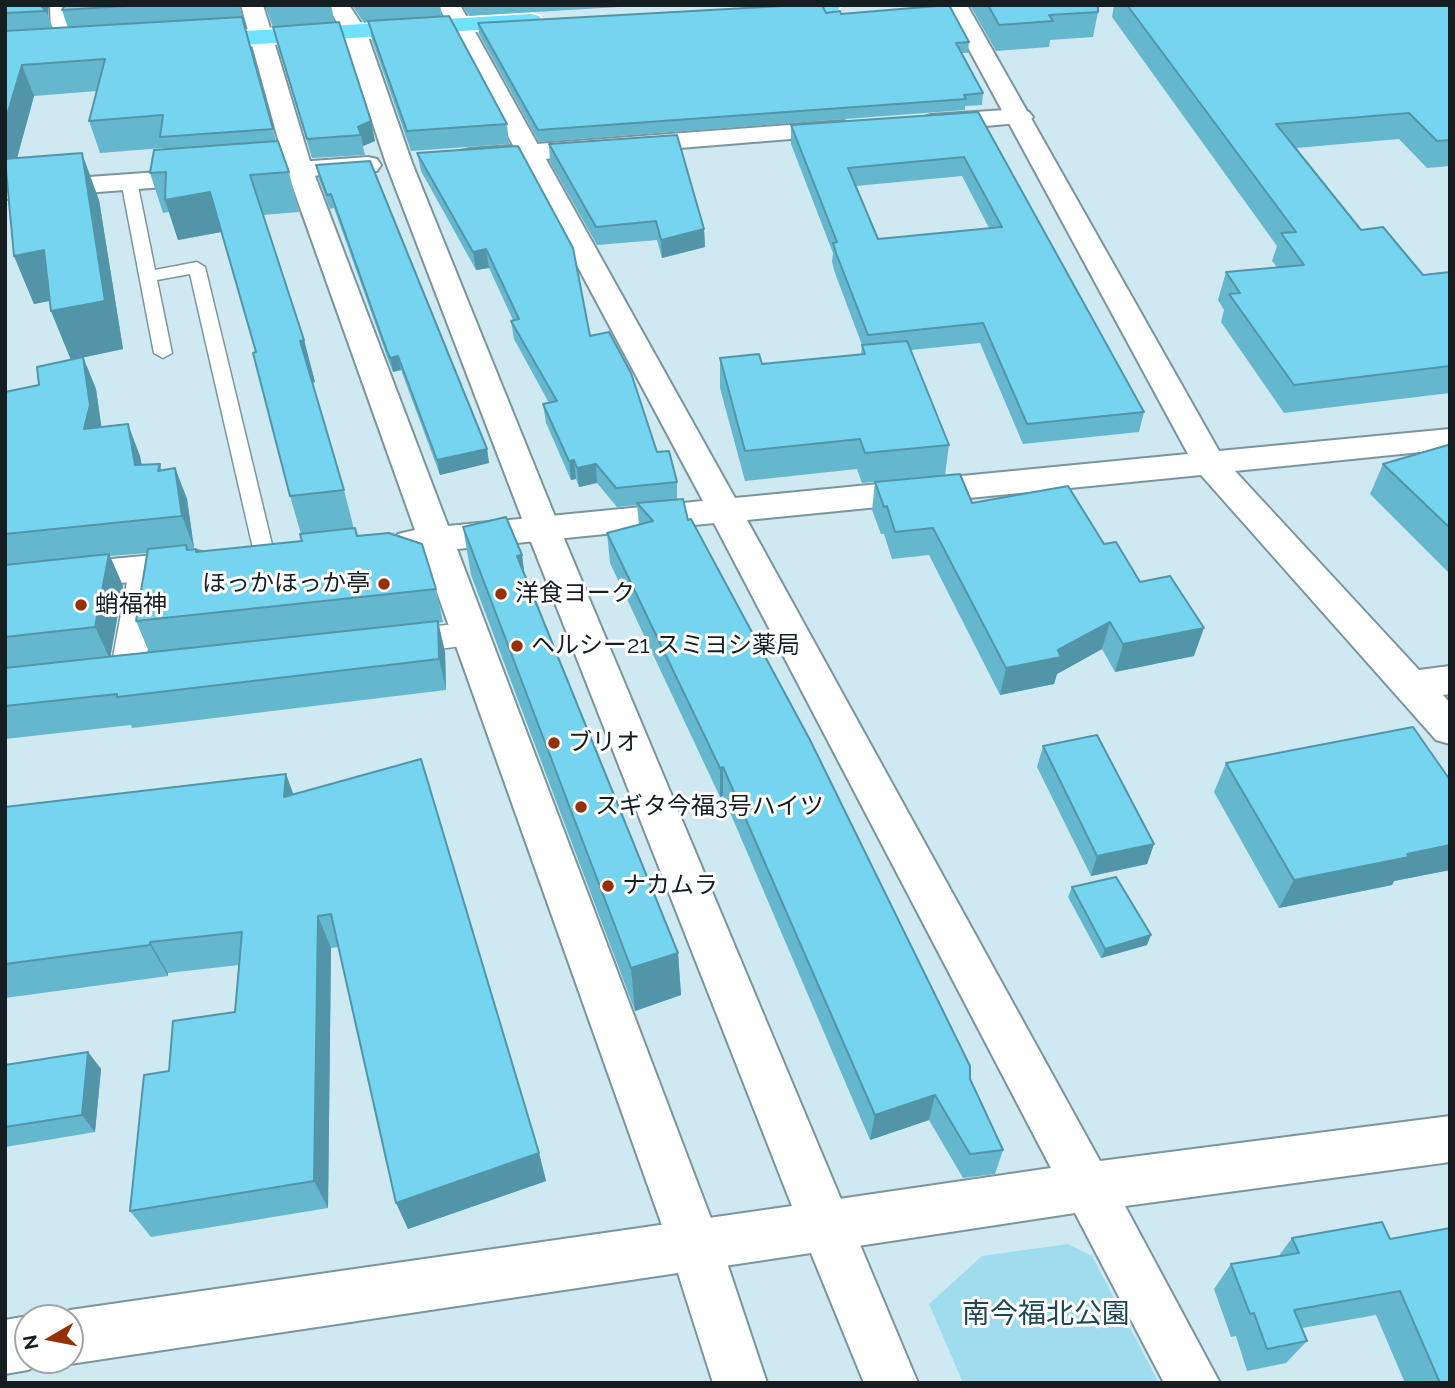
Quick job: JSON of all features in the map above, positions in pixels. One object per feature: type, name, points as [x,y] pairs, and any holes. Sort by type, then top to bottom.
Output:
[{"type":"highway","points":[[453,13],[497,5]]},
{"type":"highway","points":[[744,10],[830,5]]},
{"type":"highway","points":[[183,33],[257,20],[453,13],[554,20]]},
{"type":"highway","points":[[49,40],[88,40]]},
{"type":"street","points":[[49,40],[61,5]]},
{"type":"street","points":[[956,5],[1209,463],[1450,729]]},
{"type":"street","points":[[453,13],[531,151],[1193,1383]]},
{"type":"street","points":[[345,17],[412,162],[543,529],[824,1226],[891,1383]]},
{"type":"street","points":[[257,20],[299,168],[695,1245],[740,1383]]},
{"type":"street","points":[[911,124],[1020,117]]},
{"type":"street","points":[[452,158],[870,127]]},
{"type":"street","points":[[5,191],[412,162]]},
{"type":"street","points":[[383,545],[1209,463],[1445,445]]},
{"type":"street","points":[[5,582],[255,558]]},
{"type":"street","points":[[128,673],[145,569]]},
{"type":"street","points":[[362,647],[472,635]]},
{"type":"street","points":[[1410,686],[1450,680]]},
{"type":"street","points":[[84,1335],[1086,1187],[1450,1139]]},
{"type":"lane","points":[[129,181],[163,353]]},
{"type":"lane","points":[[148,277],[197,268],[255,558]]},
{"type":"green space","name":"南今福北公園","points":[[1068,1244],[1092,1256],[1159,1383],[963,1383],[929,1304],[982,1256]]},
{"type":"building","points":[[5,5],[40,5],[46,11],[5,13]]},
{"type":"building","points":[[65,5],[140,5],[62,10]]},
{"type":"building","points":[[822,5],[826,13],[840,11],[841,14],[949,5],[969,42],[956,43],[983,93],[964,95],[966,99],[538,130],[478,23]]},
{"type":"building","points":[[988,5],[1098,5],[1098,12],[1049,15],[1053,21],[999,25]]},
{"type":"building","points":[[1127,5],[1450,5],[1450,140],[1437,141],[1409,113],[1276,124],[1361,230],[1383,227],[1423,275],[1450,272],[1450,366],[1294,385],[1229,294],[1240,293],[1226,272],[1304,265],[1281,233],[1296,232]]},
{"type":"building","points":[[449,16],[507,124],[407,131],[368,21]]},
{"type":"building","points":[[242,17],[273,129],[160,137],[163,115],[89,121],[105,59],[22,65],[5,122],[5,31]]},
{"type":"building","points":[[339,22],[371,121],[358,127],[361,135],[307,139],[273,27]]},
{"type":"building","points":[[978,112],[1144,412],[1027,424],[983,323],[868,335],[836,253],[833,243],[837,242],[791,125]],"holes":[[[964,157],[1002,227],[878,239],[848,168]]]},
{"type":"building","points":[[677,135],[704,229],[661,240],[656,221],[596,227],[549,144]]},
{"type":"building","points":[[278,141],[289,172],[250,175],[304,340],[300,341],[344,490],[290,496],[253,353],[256,352],[210,192],[165,200],[166,172],[150,173],[154,150]]},
{"type":"building","points":[[518,146],[573,248],[590,336],[609,332],[631,373],[657,452],[669,451],[677,482],[616,488],[596,464],[577,468],[574,460],[569,461],[543,404],[557,401],[511,321],[519,319],[486,249],[473,252],[417,153]]},
{"type":"building","points":[[82,153],[105,301],[51,311],[44,250],[14,256],[5,159]]},
{"type":"building","points":[[370,161],[487,449],[437,460],[398,356],[390,358],[387,351],[331,194],[327,195],[316,165]]},
{"type":"building","points":[[907,341],[949,445],[865,453],[860,439],[745,451],[720,358],[759,354],[762,364],[865,354],[862,345]]},
{"type":"building","points":[[83,357],[90,405],[84,429],[128,424],[135,465],[160,464],[158,471],[175,468],[182,516],[5,534],[5,392],[39,385],[37,367]]},
{"type":"building","points":[[1448,445],[1450,447],[1450,528],[1383,464]]},
{"type":"building","points":[[960,474],[972,503],[1068,486],[1104,544],[1116,542],[1140,582],[1170,576],[1204,628],[1123,644],[1110,622],[1058,650],[1061,657],[1006,668],[933,528],[895,532],[887,506],[884,507],[875,482]]},
{"type":"building","points":[[683,499],[688,520],[691,519],[810,740],[970,1066],[970,1079],[1003,1150],[970,1154],[935,1095],[875,1115],[723,767],[720,768],[607,533],[653,521],[637,503]]},
{"type":"building","points":[[506,517],[522,555],[517,556],[678,953],[631,968],[463,527]]},
{"type":"building","points":[[355,528],[357,536],[389,533],[422,544],[436,589],[136,621],[148,549],[186,545],[187,550],[196,549],[196,552],[302,541],[300,534]]},
{"type":"building","points":[[109,554],[95,627],[5,637],[5,565]]},
{"type":"building","points":[[438,621],[439,659],[117,697],[117,694],[5,706],[5,668]]},
{"type":"building","points":[[1413,727],[1450,780],[1450,845],[1407,854],[1409,857],[1294,880],[1226,763]]},
{"type":"building","points":[[1097,735],[1154,844],[1097,856],[1043,746]]},
{"type":"building","points":[[421,759],[539,1153],[396,1203],[331,914],[318,916],[314,1181],[130,1211],[144,1075],[169,1071],[173,1021],[235,1012],[242,932],[150,942],[150,945],[5,964],[5,807],[286,774],[284,797]]},
{"type":"building","points":[[1116,877],[1151,935],[1105,949],[1072,887]]},
{"type":"building","points":[[88,1052],[82,1115],[5,1127],[5,1065]]},
{"type":"building","points":[[1382,1222],[1390,1239],[1450,1228],[1450,1383],[1440,1383],[1400,1291],[1294,1310],[1307,1341],[1267,1349],[1254,1313],[1250,1314],[1231,1264],[1299,1253],[1292,1238]]},
{"type":"place","name":"ほっかほっか亭","points":[[384,584]]},
{"type":"place","name":"洋食ヨーク","points":[[501,594]]},
{"type":"place","name":"蛸福神","points":[[81,605]]},
{"type":"place","name":"ヘルシー21 スミヨシ薬局","points":[[517,646]]},
{"type":"place","name":"ブリオ","points":[[554,743]]},
{"type":"place","name":"スギタ今福3号ハイツ","points":[[581,807]]},
{"type":"place","name":"ナカムラ","points":[[608,886]]}]
